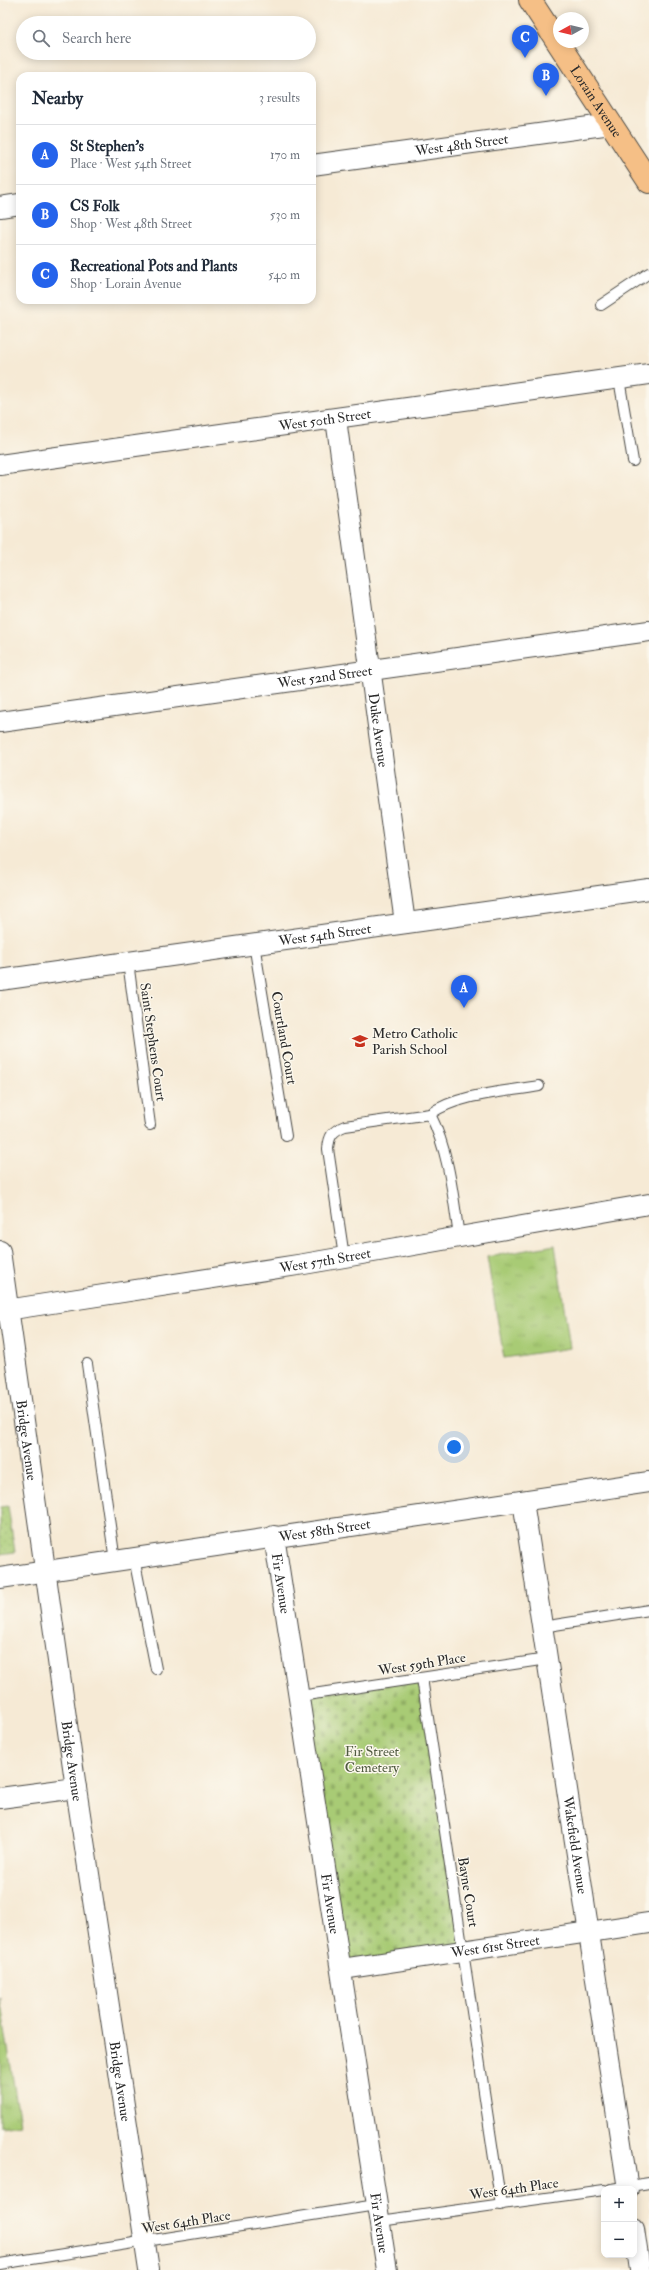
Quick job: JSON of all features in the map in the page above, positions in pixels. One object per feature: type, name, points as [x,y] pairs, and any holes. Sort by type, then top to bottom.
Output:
[{"type":"main road","name":"Lorain Avenue","points":[[530,0],[649,182]]},
{"type":"street","name":"West 48th Street","points":[[316,164],[611,124]]},
{"type":"street","points":[[0,207],[16,205]]},
{"type":"street","name":"West 50th Street","points":[[0,465],[649,374]]},
{"type":"street","name":"Duke Avenue","points":[[336,419],[406,923]]},
{"type":"street","name":"West 52nd Street","points":[[0,722],[649,631]]},
{"type":"street","name":"West 54th Street","points":[[0,980],[649,889]]},
{"type":"street","name":"West 57th Street","points":[[4,1311],[344,1257],[649,1204]]},
{"type":"street","name":"Bridge Avenue","points":[[0,1251],[4,1311],[46,1572],[76,1788],[149,2270]]},
{"type":"street","name":"West 58th Street","points":[[0,1578],[274,1536],[649,1482]]},
{"type":"street","name":"Wakefield Avenue","points":[[523,1501],[589,1932],[622,2186]]},
{"type":"street","name":"Fir Avenue","points":[[274,1536],[300,1696],[387,2270]]},
{"type":"street","points":[[0,1798],[76,1788]]},
{"type":"street","name":"West 61st Street","points":[[342,1969],[649,1922]]},
{"type":"street","points":[[637,2250],[640,2270]]},
{"type":"lane","points":[[601,305],[649,272]]},
{"type":"lane","points":[[619,379],[632,461]]},
{"type":"lane","name":"Courtland Court","points":[[254,944],[286,1136]]},
{"type":"lane","name":"Saint Stephens Court","points":[[128,962],[150,1125]]},
{"type":"lane","points":[[344,1257],[328,1149],[329,1139],[334,1130],[345,1126],[430,1114],[442,1105],[456,1101],[539,1086]]},
{"type":"lane","points":[[430,1114],[438,1128],[448,1164],[459,1237]]},
{"type":"lane","points":[[87,1364],[125,1559],[156,1669]]},
{"type":"lane","points":[[542,1627],[649,1610]]},
{"type":"lane","name":"West 59th Place","points":[[300,1696],[547,1659]]},
{"type":"lane","name":"Bayne Court","points":[[422,1678],[501,2205]]},
{"type":"lane","points":[[633,2186],[649,2183]]},
{"type":"lane","name":"West 64th Place","points":[[0,2264],[146,2243],[378,2213],[501,2205],[601,2190]]},
{"type":"green space","points":[[555,1245],[570,1348],[504,1358],[487,1257]]},
{"type":"green space","points":[[8,1506],[15,1552],[0,1554],[0,1507]]},
{"type":"green space","name":"Fir Street Cemetery","points":[[422,1678],[463,1951],[342,1969],[300,1696]]},
{"type":"green space","points":[[0,1998],[20,2124],[0,2127]]},
{"type":"place","name":"Recreational Pots and Plants","points":[[525,58]]},
{"type":"place","name":"CS Folk","points":[[546,96]]},
{"type":"place","name":"St Stephen's","points":[[464,1008]]},
{"type":"place","name":"Metro Catholic Parish School","points":[[360,1041]]}]
